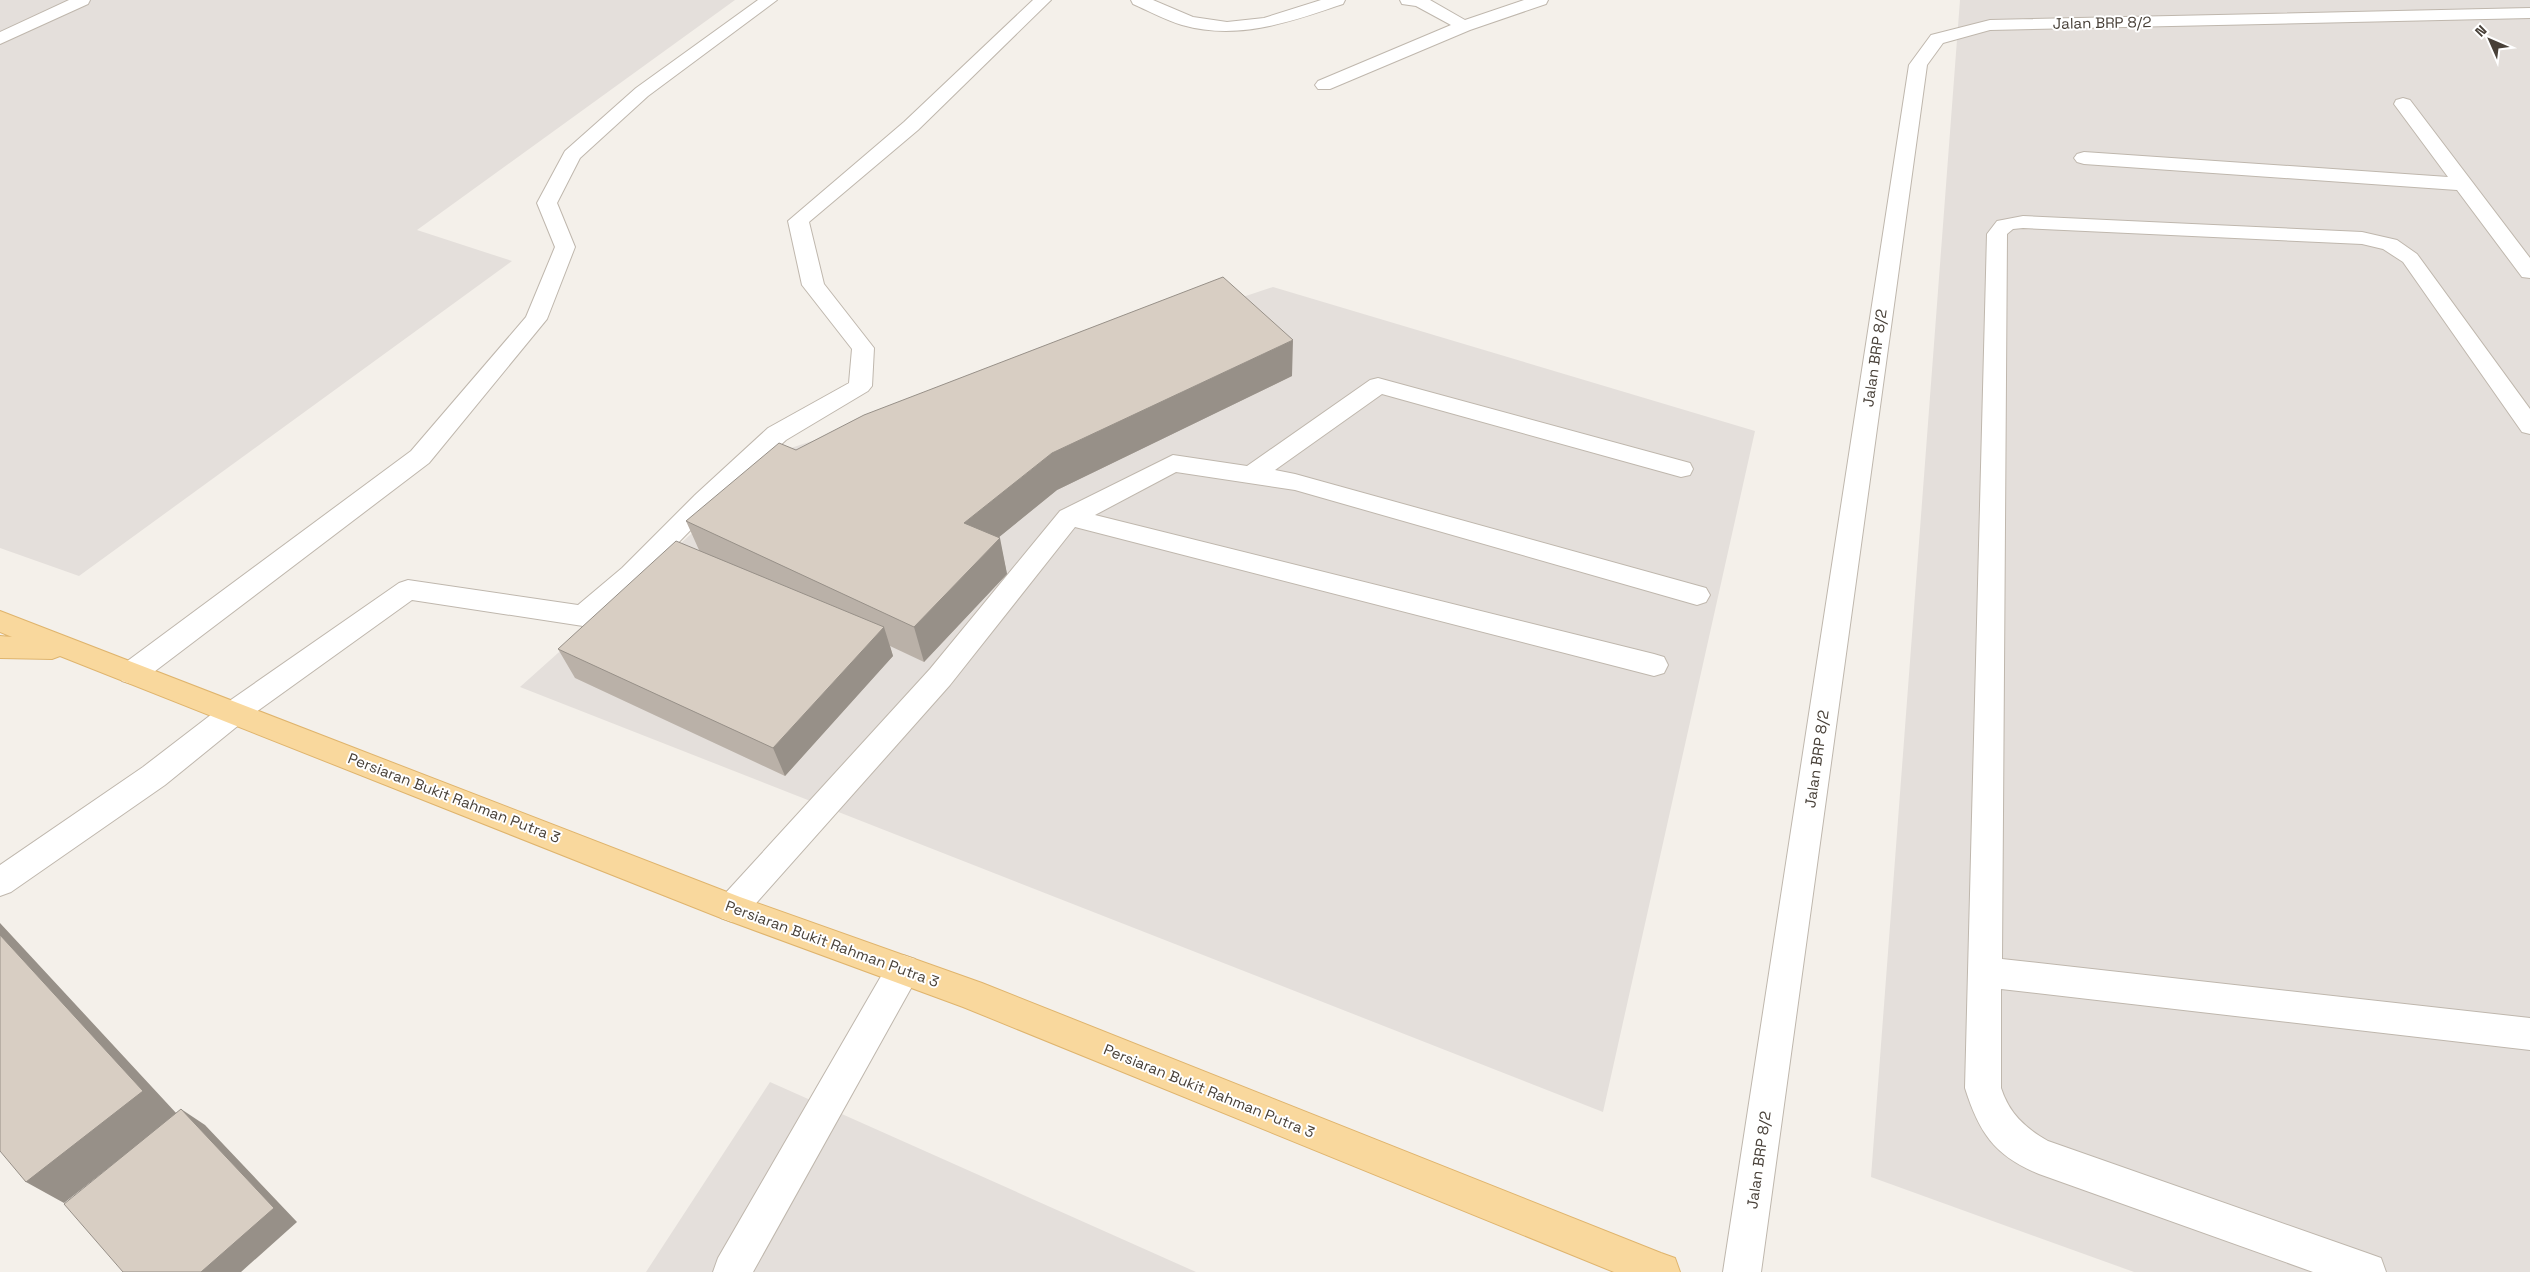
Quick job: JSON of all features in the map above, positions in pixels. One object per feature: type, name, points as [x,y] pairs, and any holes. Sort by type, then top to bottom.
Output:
[{"type":"main road","name":"Persiaran Bukit Rahman Putra 3","points":[[0,621],[732,908],[970,994],[1661,1272]]},
{"type":"main road","points":[[0,647],[68,648]]},
{"type":"street","points":[[0,39],[82,0]]},
{"type":"street","points":[[132,673],[420,457],[536,320],[565,247],[547,203],[572,155],[642,92],[769,0]]},
{"type":"street","points":[[0,882],[154,776],[235,712],[408,590],[583,616],[631,575],[704,501],[777,434],[860,386],[863,348],[813,285],[798,222],[911,126],[1043,0]]},
{"type":"street","points":[[1139,0],[1186,21],[1231,27],[1276,22],[1337,0]]},
{"type":"street","points":[[1408,0],[1421,2],[1464,26]]},
{"type":"street","points":[[1324,85],[1464,26],[1540,0]]},
{"type":"street","name":"Jalan BRP 8/2","points":[[1742,1272],[1918,65],[1937,39],[1990,25],[2530,13]]},
{"type":"street","points":[[2403,104],[2530,272]]},
{"type":"street","points":[[2084,158],[2463,184]]},
{"type":"street","points":[[2367,1272],[2039,1156],[2018,1145],[2000,1128],[1989,1108],[1983,1088],[1997,234],[1999,229],[2012,223],[2032,223],[2362,238],[2390,244],[2410,258],[2530,426]]},
{"type":"street","points":[[1251,475],[1378,385],[1681,469]]},
{"type":"street","points":[[732,908],[940,677],[1070,517],[1173,463],[1295,482],[1697,595]]},
{"type":"street","points":[[1070,517],[1654,665]]},
{"type":"street","points":[[736,1271],[903,970]]},
{"type":"street","points":[[1986,972],[2530,1034]]},
{"type":"shaded area","points":[[0,0],[735,0],[417,230],[512,261],[79,576],[0,548]]},
{"type":"shaded area","points":[[1960,0],[2530,0],[2530,1272],[2134,1272],[1871,1177]]},
{"type":"shaded area","points":[[1273,287],[1755,431],[1603,1112],[520,687],[785,450]]},
{"type":"shaded area","points":[[770,1082],[1196,1272],[646,1272]]},
{"type":"building","points":[[1223,277],[1293,340],[1052,453],[964,523],[1000,538],[914,627],[686,521],[779,443],[796,450],[864,415]]},
{"type":"building","points":[[676,541],[884,627],[773,748],[558,649]]},
{"type":"building","points":[[0,935],[143,1091],[26,1182],[0,1151]]},
{"type":"building","points":[[181,1109],[274,1208],[201,1272],[123,1272],[64,1204]]}]
